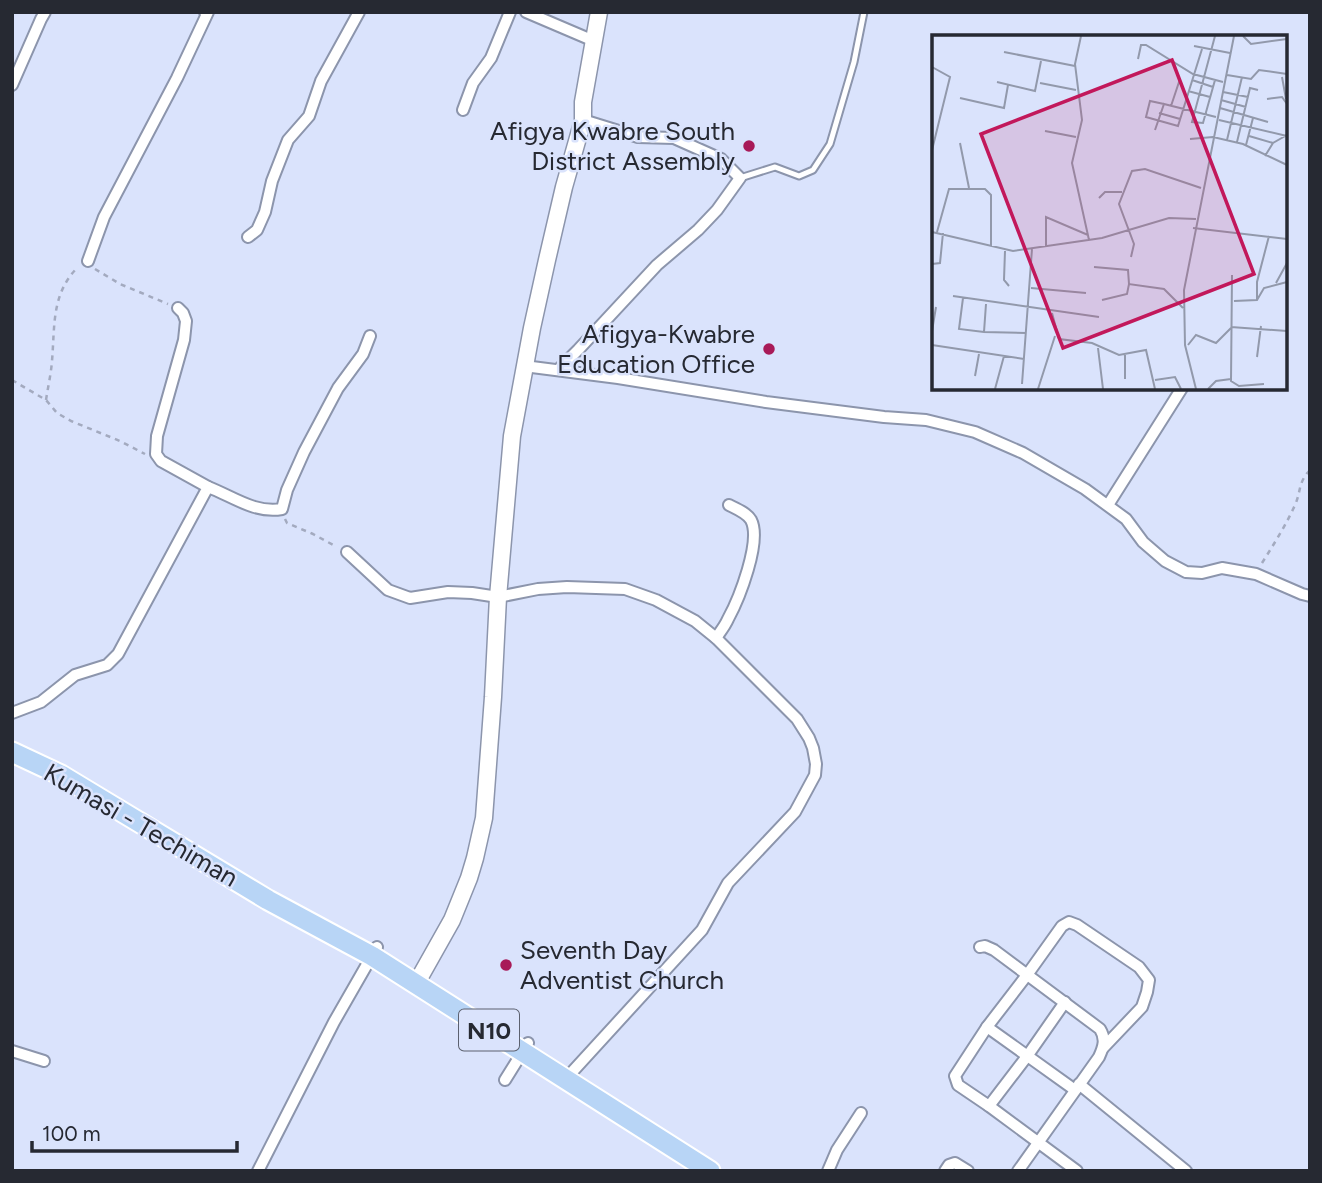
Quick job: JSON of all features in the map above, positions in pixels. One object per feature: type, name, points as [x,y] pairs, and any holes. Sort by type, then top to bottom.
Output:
[{"type":"highway","name":"Kumasi - Techiman","points":[[12,752],[61,775],[268,900],[342,929],[710,1171]]},
{"type":"highway","name":"Kumasi - Techiman","points":[[525,1047],[573,1071],[724,1171]]},
{"type":"street","points":[[12,85],[45,12]]},
{"type":"street","points":[[88,261],[104,217],[177,78],[208,12],[205,12]]},
{"type":"street","points":[[248,237],[257,230],[265,212],[272,181],[288,140],[309,116],[321,80],[359,12]]},
{"type":"street","points":[[463,110],[473,83],[495,51],[510,12]]},
{"type":"street","points":[[526,12],[594,41]]},
{"type":"street","points":[[419,979],[452,920],[480,841],[487,795],[498,597],[512,436],[524,366],[564,187],[583,120],[583,102],[600,12]]},
{"type":"street","points":[[558,370],[657,265],[717,210],[740,177],[722,159],[674,138],[638,137],[583,120]]},
{"type":"street","points":[[178,308],[186,321],[184,340],[157,436],[156,454],[161,461],[208,487],[265,510],[282,509],[287,490],[304,452],[338,388],[363,354],[370,336]]},
{"type":"street","points":[[524,366],[766,402],[926,420],[975,432],[1023,453],[1085,489],[1126,519],[1143,542],[1164,561],[1186,572],[1202,573],[1222,568],[1256,574],[1310,596]]},
{"type":"street","points":[[1108,505],[1181,390]]},
{"type":"street","points":[[12,713],[41,702],[75,675],[107,665],[118,654],[208,487]]},
{"type":"street","points":[[716,638],[741,589],[754,550],[753,522],[729,505]]},
{"type":"street","points":[[346,552],[388,590],[410,598],[448,592],[498,597],[558,588],[625,589],[656,600],[695,621],[716,638],[797,719],[813,748],[816,775],[795,812],[727,883],[702,930],[573,1071]]},
{"type":"street","points":[[1018,1171],[1039,1142],[1104,1048],[1142,1007],[1147,992],[1149,980],[1139,967],[1069,922],[1062,926],[987,1027],[955,1076],[958,1086],[989,1106],[1039,1142],[1077,1171]]},
{"type":"street","points":[[980,947],[994,950],[1100,1029],[1104,1037],[1104,1048]]},
{"type":"street","points":[[258,1171],[334,1022],[374,952]]},
{"type":"street","points":[[989,1106],[1065,1002]]},
{"type":"street","points":[[987,1027],[1077,1087],[1186,1171]]},
{"type":"street","points":[[505,1080],[525,1047]]},
{"type":"street","points":[[12,1051],[44,1061]]},
{"type":"street","points":[[828,1171],[837,1150],[861,1113]]},
{"type":"street","points":[[945,1171],[949,1165],[955,1163],[968,1171]]},
{"type":"lane","points":[[740,177],[775,167],[799,176],[813,170],[830,144],[854,62],[864,12]]},
{"type":"path","points":[[46,400],[52,363],[56,302],[69,276],[81,263],[88,261],[97,271],[178,308]]},
{"type":"path","points":[[12,380],[46,400],[57,413],[71,421],[161,461]]},
{"type":"path","points":[[1256,574],[1284,526],[1296,501],[1300,483],[1310,470]]},
{"type":"path","points":[[282,509],[287,523],[346,552]]},
{"type":"place","name":"Afigya Kwabre South District Assembly","points":[[749,146]]},
{"type":"place","name":"Afigya-Kwabre Education Office","points":[[769,349]]},
{"type":"place","name":"Seventh Day Adventist Church","points":[[506,965]]}]
